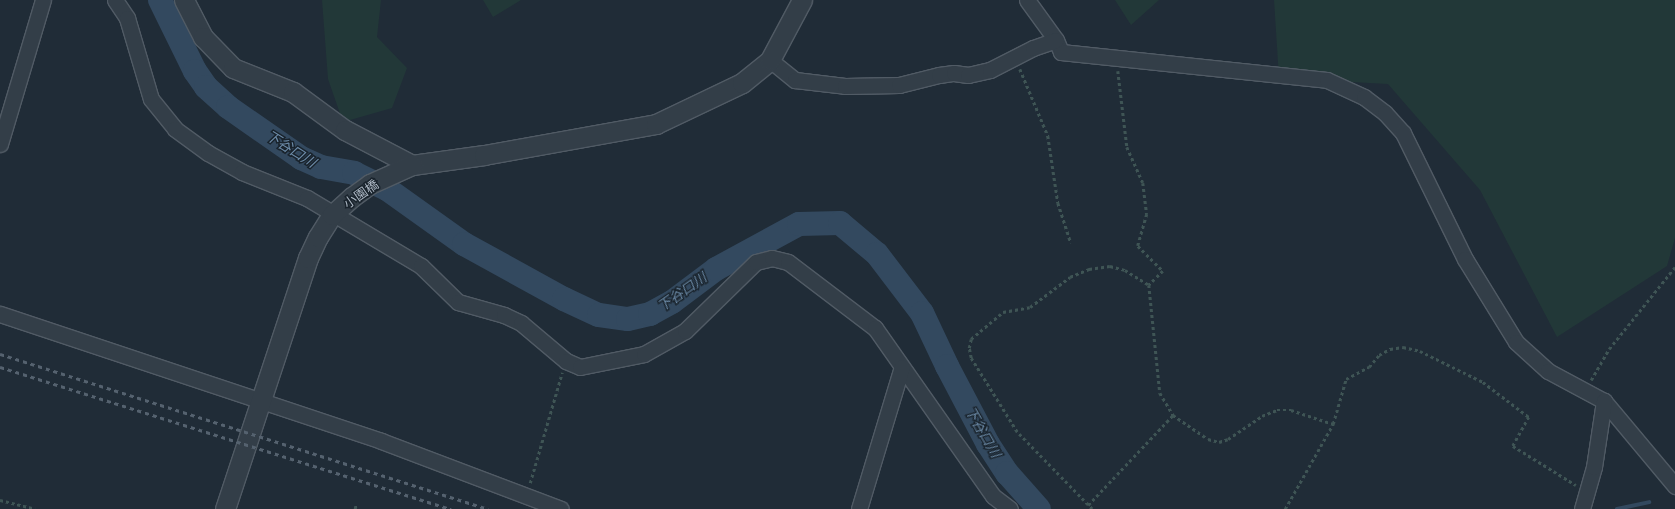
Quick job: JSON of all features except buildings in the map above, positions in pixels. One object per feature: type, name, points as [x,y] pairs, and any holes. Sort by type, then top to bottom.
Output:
[{"type":"street","points":[[0,144],[43,0]]},
{"type":"street","points":[[115,0],[126,18],[151,99],[175,129],[221,161],[242,172],[308,198],[332,215],[421,266],[458,302],[504,315],[521,323],[566,360],[580,368],[644,354],[685,331],[756,262],[772,258],[788,262],[875,328],[993,496],[1010,509]]},
{"type":"street","points":[[184,0],[203,37],[233,68],[293,92],[345,130],[412,165]]},
{"type":"street","points":[[802,0],[770,60],[795,80],[845,86],[899,85],[939,75],[954,73],[968,75],[990,70],[1033,48],[1056,40]]},
{"type":"street","points":[[1027,0],[1056,40],[1061,52],[1116,59],[1327,80],[1364,97],[1385,112],[1404,133],[1465,258],[1516,342],[1548,371],[1584,392],[1604,401],[1675,486]]},
{"type":"street","name":"小園橋","points":[[332,215],[370,184],[412,165],[484,155],[656,124],[742,84],[770,60]]},
{"type":"street","points":[[225,509],[259,401],[308,258],[332,215]]},
{"type":"street","points":[[0,314],[465,471],[526,497],[561,509]]},
{"type":"street","points":[[859,509],[902,367]]},
{"type":"street","points":[[1582,509],[1586,491],[1594,468],[1604,401]]},
{"type":"path","points":[[1015,58],[1048,136],[1058,203],[1072,243]]},
{"type":"path","points":[[1116,59],[1127,147],[1143,183],[1147,214],[1138,246],[1163,271],[1149,285]]},
{"type":"path","points":[[1092,509],[1017,432],[971,358],[969,348],[971,339],[1003,312],[1030,307],[1070,277],[1089,269],[1110,266],[1125,270],[1149,285]]},
{"type":"path","points":[[1584,392],[1609,349],[1675,267]]},
{"type":"path","points":[[1149,285],[1160,393],[1173,415],[1208,439],[1219,442],[1262,416],[1277,410],[1291,410],[1333,424]]},
{"type":"path","points":[[1285,509],[1333,424],[1346,380],[1369,367],[1379,355],[1390,349],[1403,347],[1420,351],[1483,382],[1529,417],[1513,446],[1586,491]]},
{"type":"path","points":[[526,497],[566,360]]},
{"type":"path","points":[[1088,505],[1173,415]]},
{"type":"path","points":[[0,500],[35,509]]},
{"type":"path","points":[[355,509],[356,504]]},
{"type":"green space","points":[[322,0],[381,0],[377,37],[407,68],[392,108],[343,122],[328,79]]},
{"type":"green space","points":[[483,0],[521,0],[493,17]]},
{"type":"green space","points":[[1115,0],[1159,0],[1131,25]]},
{"type":"green space","points":[[1274,0],[1675,0],[1675,238],[1667,266],[1557,337],[1480,190],[1388,84],[1279,78]]},
{"type":"waterway","name":"下谷口川","points":[[160,0],[195,71],[206,87],[228,107],[301,158],[321,167],[354,173],[387,189],[464,244],[564,299],[599,315],[628,319],[650,314],[672,302],[716,269],[799,224],[840,223],[877,254],[922,313],[947,366],[988,444],[1007,473],[1039,509]]},
{"type":"waterway","points":[[1617,509],[1649,502]]},
{"type":"railway","points":[[0,354],[488,509]]},
{"type":"railway","points":[[0,367],[451,509]]}]
